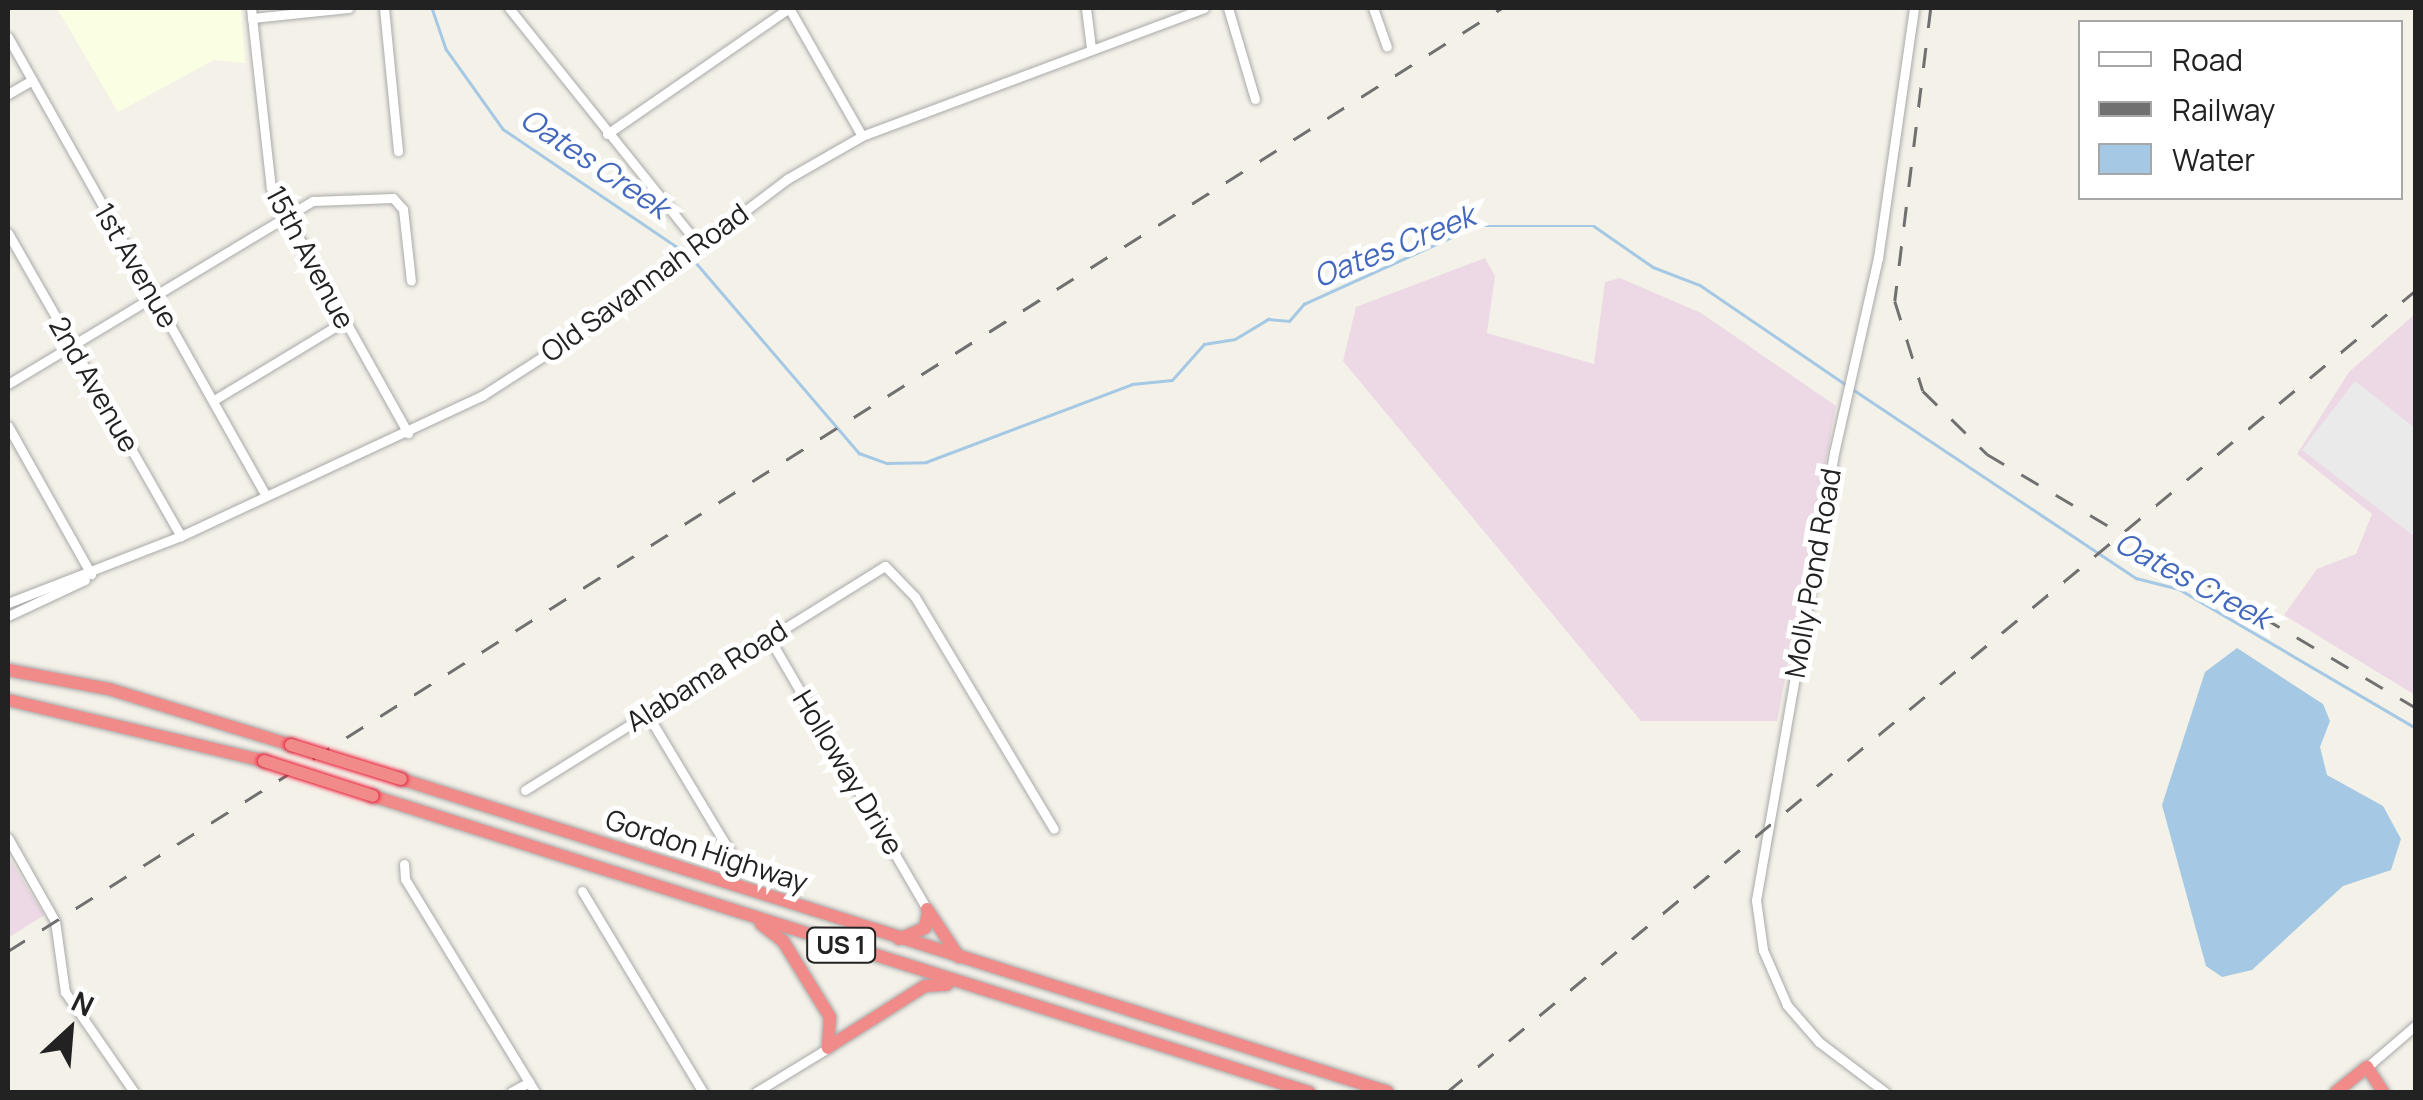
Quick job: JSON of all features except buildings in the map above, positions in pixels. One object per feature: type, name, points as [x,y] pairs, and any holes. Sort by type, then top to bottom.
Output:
[{"type":"highway","name":"Gordon Highway","points":[[8,667],[291,745],[1388,1092]]},
{"type":"highway","name":"Gordon Highway","points":[[8,702],[40,705],[264,761],[1309,1092]]},
{"type":"highway","points":[[898,939],[925,928],[928,909]]},
{"type":"highway","points":[[928,909],[959,958]]},
{"type":"highway","points":[[752,916],[783,941],[830,1017],[828,1048]]},
{"type":"highway","points":[[828,1048],[925,986],[969,984]]},
{"type":"highway","points":[[2336,1092],[2367,1067],[2384,1092]]},
{"type":"street","points":[[252,12],[348,8]]},
{"type":"street","points":[[384,8],[398,150]]},
{"type":"street","points":[[509,8],[693,247]]},
{"type":"street","points":[[608,134],[789,8],[862,136]]},
{"type":"street","points":[[1086,8],[1091,48]]},
{"type":"street","name":"Old Savannah Road","points":[[8,604],[181,536],[265,494],[408,433],[499,384],[693,247],[862,136],[1204,8]]},
{"type":"street","points":[[1228,8],[1255,99]]},
{"type":"street","points":[[1373,8],[1387,47]]},
{"type":"street","name":"Molly Pond Road","points":[[1886,1092],[1795,1017],[1771,972],[1757,919],[1765,830],[1845,411],[1858,366],[1914,8]]},
{"type":"street","name":"15th Avenue","points":[[252,12],[260,147],[285,221],[408,433]]},
{"type":"street","name":"1st Avenue","points":[[8,37],[265,494]]},
{"type":"street","points":[[8,94],[32,80]]},
{"type":"street","points":[[8,384],[75,349],[313,201],[393,198],[403,209],[410,281]]},
{"type":"street","name":"2nd Avenue","points":[[8,233],[181,536]]},
{"type":"street","points":[[214,400],[345,321]]},
{"type":"street","points":[[8,426],[90,574]]},
{"type":"street","name":"Alabama Road","points":[[525,790],[768,636],[890,567],[1054,829]]},
{"type":"street","name":"Old Savannah Road","points":[[8,616],[90,574]]},
{"type":"street","name":"Holloway Drive","points":[[768,636],[928,909]]},
{"type":"street","points":[[646,712],[732,855],[734,884]]},
{"type":"street","points":[[8,838],[55,921],[65,992],[134,1092]]},
{"type":"street","points":[[404,864],[405,879],[535,1092]]},
{"type":"street","points":[[582,891],[703,1092]]},
{"type":"street","points":[[2367,1067],[2416,1024]]},
{"type":"street","points":[[756,1092],[828,1048]]},
{"type":"street","points":[[511,1092],[528,1082]]},
{"type":"shaded area","points":[[57,8],[241,8],[245,63],[214,60],[118,112]]},
{"type":"shaded area","points":[[1485,258],[1495,276],[1487,333],[1594,364],[1605,282],[1620,278],[1701,313],[1836,406],[1777,721],[1641,721],[1343,361],[1356,307]]},
{"type":"shaded area","points":[[2415,314],[2415,695],[2284,615],[2317,569],[2356,554],[2372,514],[2297,454],[2349,372]]},
{"type":"shaded area","points":[[2355,381],[2415,428],[2415,537],[2302,450]]},
{"type":"shaded area","points":[[8,856],[44,915],[8,938]]},
{"type":"water","points":[[2237,648],[2323,704],[2330,721],[2320,747],[2327,775],[2383,806],[2401,839],[2391,870],[2343,886],[2252,970],[2222,977],[2206,966],[2162,805],[2205,672]]},
{"type":"waterway","name":"Oates Creek","points":[[432,8],[446,49],[503,129],[686,253]]},
{"type":"waterway","name":"Oates Creek","points":[[692,258],[859,453],[887,463],[926,462],[1132,384],[1172,380],[1204,344],[1235,339],[1268,319],[1289,321],[1304,304],[1476,226],[1594,226],[1653,267],[1700,285],[1845,384]]},
{"type":"waterway","name":"Oates Creek","points":[[1851,388],[2136,578],[2179,589],[2416,728]]},
{"type":"railway","points":[[8,951],[1502,8]]},
{"type":"railway","points":[[1931,8],[1895,301],[1923,391],[1987,454],[2416,708]]},
{"type":"railway","points":[[1447,1092],[2416,290]]}]
